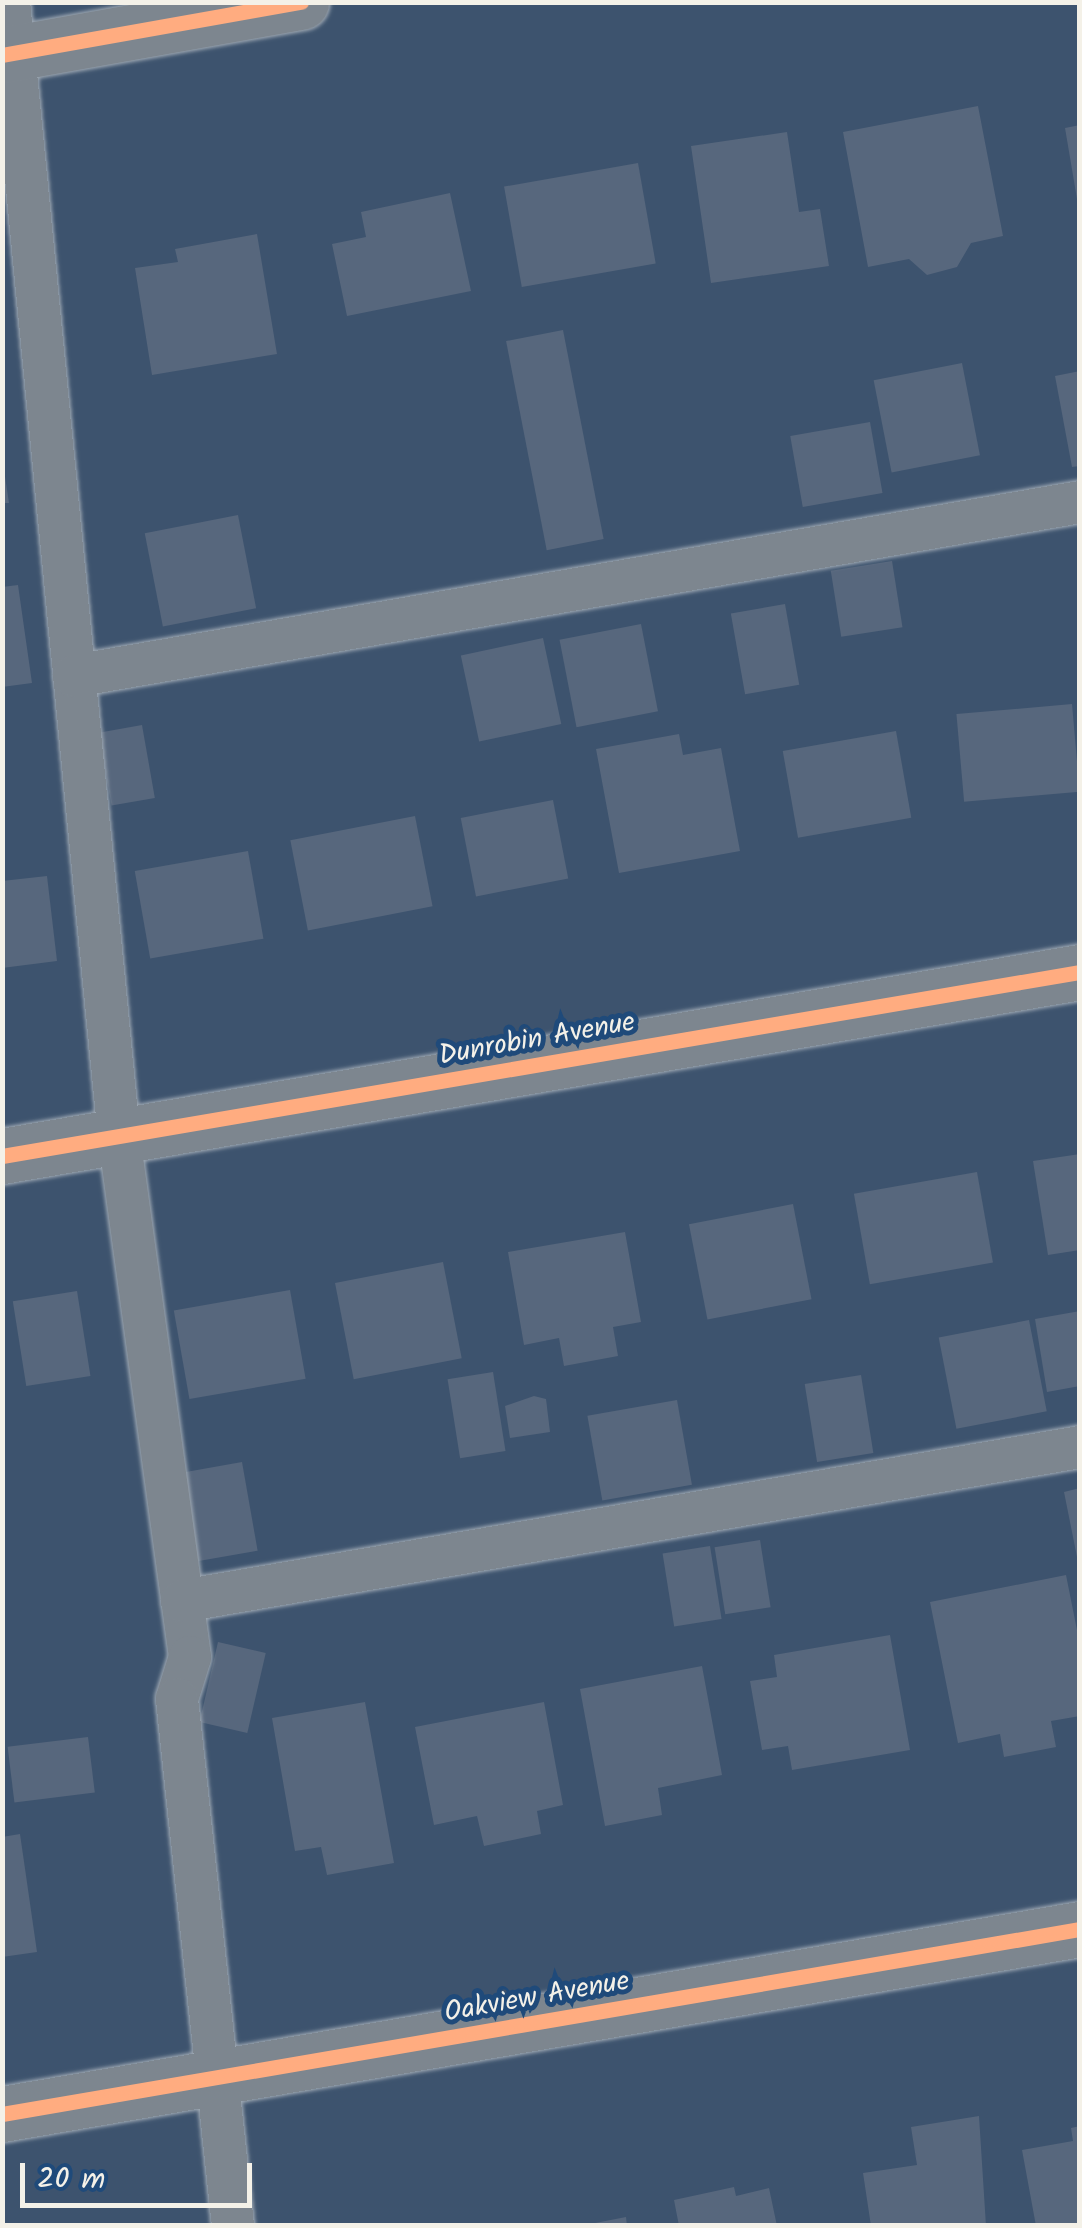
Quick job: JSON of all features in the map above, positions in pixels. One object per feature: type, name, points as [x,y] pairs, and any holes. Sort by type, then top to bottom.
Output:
[{"type":"street","points":[[8,37],[301,2]]},
{"type":"street","name":"Dunrobin Avenue","points":[[2,1156],[1080,972]]},
{"type":"street","name":"Oakview Avenue","points":[[2,2114],[1080,1929]]},
{"type":"lane","points":[[8,37],[119,1136],[190,1657],[177,1699],[233,2226]]},
{"type":"lane","points":[[74,676],[1080,502]]},
{"type":"lane","points":[[182,1601],[1080,1448]]},
{"type":"building","points":[[978,106],[1003,236],[971,243],[957,267],[927,275],[909,259],[868,267],[843,132]]},
{"type":"building","points":[[1080,125],[1080,199],[1077,199],[1065,128]]},
{"type":"building","points":[[787,132],[799,212],[820,209],[829,266],[711,283],[691,146]]},
{"type":"building","points":[[638,163],[656,263],[522,287],[504,187]]},
{"type":"building","points":[[450,193],[471,291],[347,316],[332,244],[366,237],[361,212]]},
{"type":"building","points":[[257,234],[277,354],[152,375],[135,268],[178,262],[175,249]]},
{"type":"building","points":[[563,330],[604,539],[547,550],[506,341]]},
{"type":"building","points":[[962,363],[980,455],[892,472],[874,380]]},
{"type":"building","points":[[1080,371],[1080,466],[1072,467],[1055,376]]},
{"type":"building","points":[[870,422],[883,493],[803,507],[790,436]]},
{"type":"building","points":[[2,457],[9,503],[2,503]]},
{"type":"building","points":[[238,515],[256,608],[163,626],[145,533]]},
{"type":"building","points":[[892,561],[902,627],[841,637],[831,571]]},
{"type":"building","points":[[18,585],[32,683],[2,687],[2,587]]},
{"type":"building","points":[[785,604],[799,685],[745,694],[731,614]]},
{"type":"building","points":[[641,624],[658,711],[577,727],[560,640]]},
{"type":"building","points":[[543,638],[561,724],[479,742],[461,655]]},
{"type":"building","points":[[1072,704],[1080,792],[964,802],[956,714]]},
{"type":"building","points":[[142,725],[155,798],[112,806],[99,733]]},
{"type":"building","points":[[896,731],[911,818],[798,838],[783,751]]},
{"type":"building","points":[[679,734],[683,755],[721,748],[740,851],[619,873],[596,749]]},
{"type":"building","points":[[553,800],[568,879],[476,896],[461,818]]},
{"type":"building","points":[[415,816],[433,906],[308,931],[290,840]]},
{"type":"building","points":[[248,851],[263,939],[150,959],[135,871]]},
{"type":"building","points":[[47,876],[57,961],[2,968],[2,881]]},
{"type":"building","points":[[1080,1154],[1080,1250],[1048,1255],[1033,1161]]},
{"type":"building","points":[[977,1172],[993,1263],[870,1284],[854,1194]]},
{"type":"building","points":[[793,1204],[812,1299],[707,1319],[689,1224]]},
{"type":"building","points":[[625,1232],[641,1322],[613,1327],[618,1356],[564,1366],[559,1338],[524,1345],[508,1252]]},
{"type":"building","points":[[443,1262],[462,1358],[354,1379],[335,1283]]},
{"type":"building","points":[[290,1290],[306,1379],[189,1399],[174,1310]]},
{"type":"building","points":[[77,1291],[90,1376],[26,1386],[13,1301]]},
{"type":"building","points":[[1080,1311],[1080,1386],[1047,1392],[1035,1319]]},
{"type":"building","points":[[1029,1320],[1047,1411],[956,1429],[939,1338]]},
{"type":"building","points":[[493,1372],[506,1451],[460,1458],[448,1379]]},
{"type":"building","points":[[861,1375],[873,1453],[817,1462],[805,1384]]},
{"type":"building","points":[[534,1396],[546,1399],[550,1432],[510,1438],[505,1406]]},
{"type":"building","points":[[677,1400],[692,1485],[602,1500],[587,1416]]},
{"type":"building","points":[[242,1462],[258,1551],[192,1562],[176,1474]]},
{"type":"building","points":[[1080,1488],[1080,1562],[1078,1562],[1064,1492]]},
{"type":"building","points":[[760,1540],[771,1607],[725,1614],[715,1547]]},
{"type":"building","points":[[710,1546],[722,1619],[674,1627],[663,1554]]},
{"type":"building","points":[[1066,1575],[1080,1645],[1080,1716],[1051,1721],[1056,1747],[1004,1757],[1000,1734],[958,1743],[930,1602]]},
{"type":"building","points":[[890,1635],[910,1750],[792,1770],[788,1746],[762,1750],[750,1681],[777,1677],[774,1655]]},
{"type":"building","points":[[218,1642],[266,1653],[247,1733],[200,1722]]},
{"type":"building","points":[[702,1666],[722,1775],[658,1788],[662,1815],[605,1826],[580,1689]]},
{"type":"building","points":[[365,1702],[394,1863],[327,1875],[321,1847],[295,1851],[272,1718]]},
{"type":"building","points":[[544,1702],[563,1805],[537,1811],[541,1834],[484,1846],[477,1816],[434,1825],[415,1727]]},
{"type":"building","points":[[88,1737],[95,1793],[14,1802],[8,1747]]},
{"type":"building","points":[[20,1834],[37,1952],[2,1957],[2,1837]]},
{"type":"building","points":[[979,2116],[986,2226],[871,2226],[863,2173],[917,2165],[911,2127]]},
{"type":"building","points":[[1080,2126],[1080,2226],[1036,2226],[1022,2150],[1073,2141],[1071,2128]]},
{"type":"building","points":[[734,2187],[736,2196],[769,2188],[777,2226],[679,2226],[674,2200]]},
{"type":"building","points":[[626,2217],[627,2226],[590,2226],[590,2224]]},
{"type":"cycle path","points":[[2,55],[301,2]]},
{"type":"cycle path","points":[[2,1156],[1080,972]]},
{"type":"cycle path","points":[[2,2114],[1080,1929]]}]
